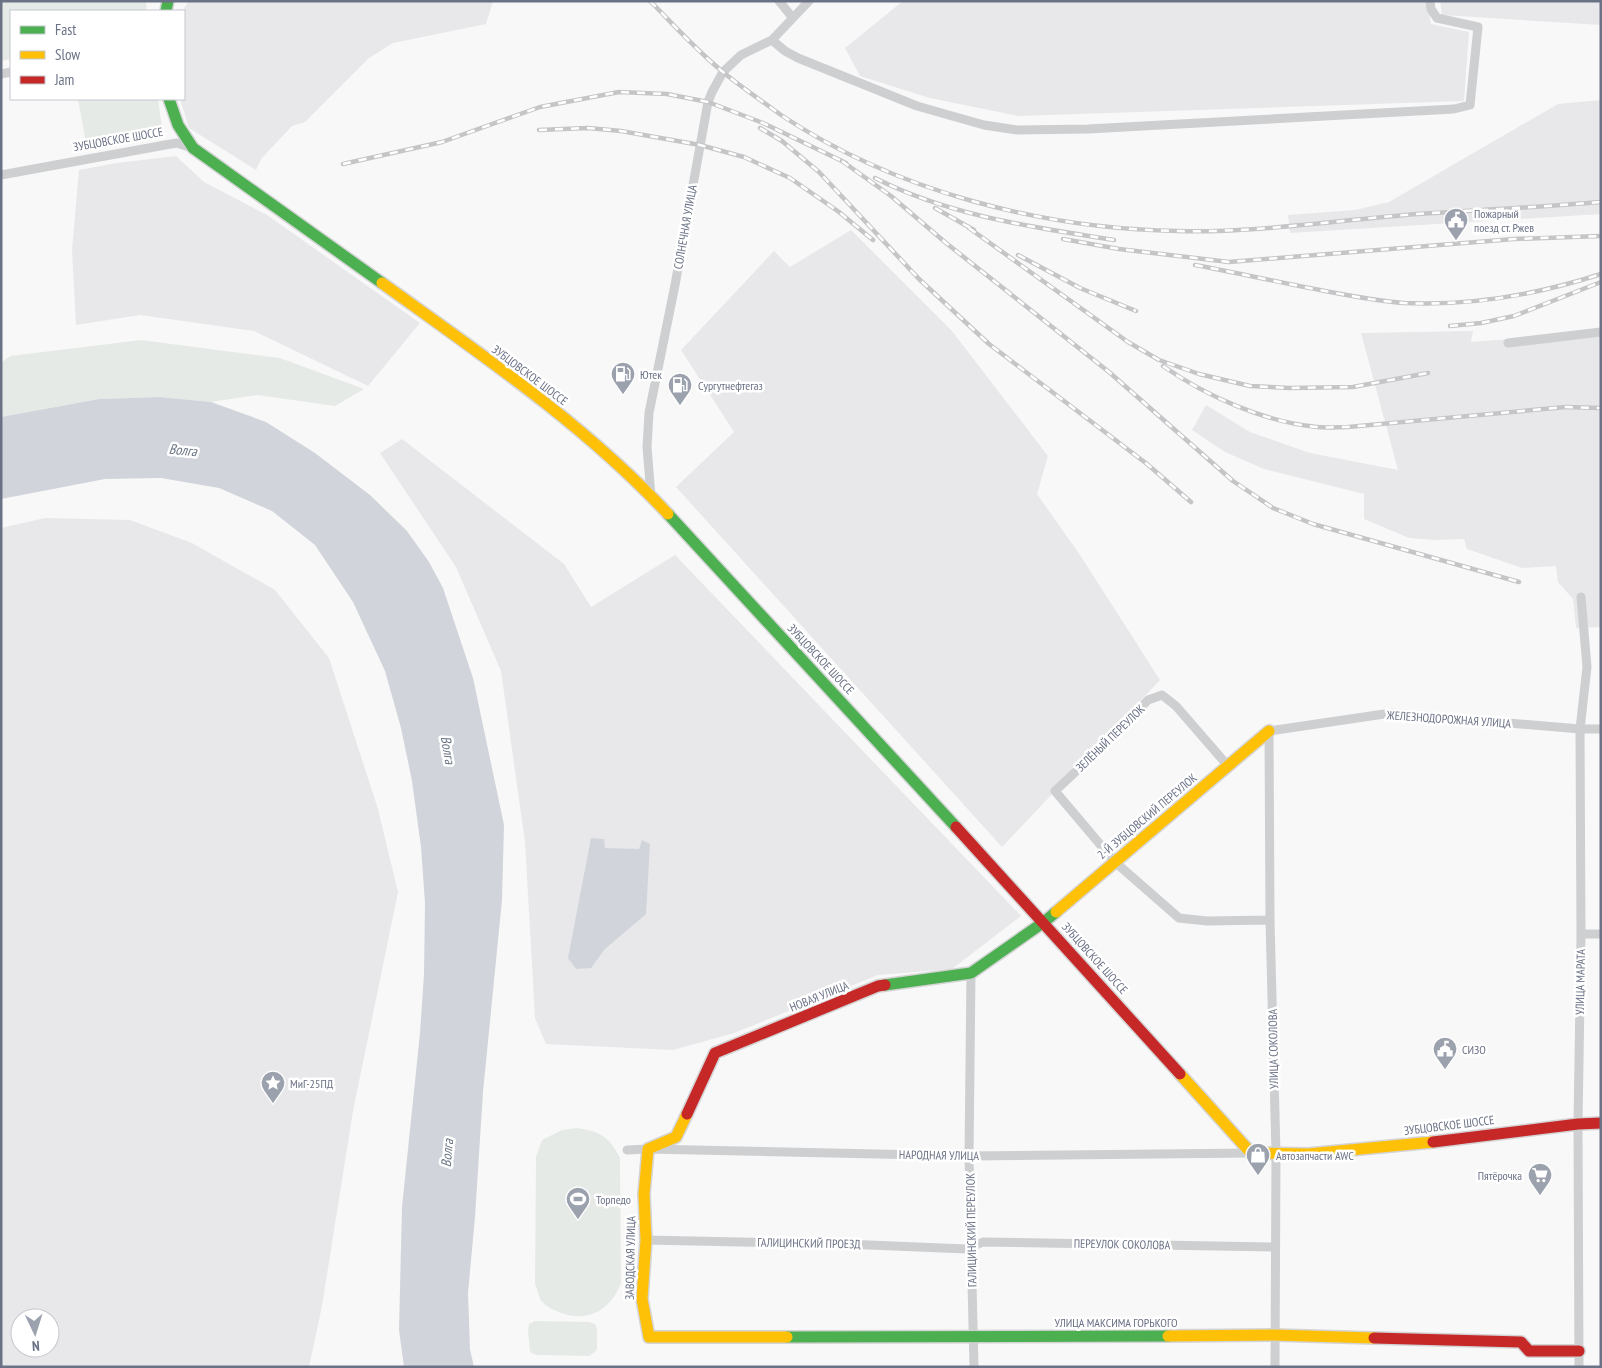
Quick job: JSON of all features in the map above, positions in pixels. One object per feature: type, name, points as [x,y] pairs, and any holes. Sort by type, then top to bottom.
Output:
[{"type":"street","points":[[779,1],[792,17]]},
{"type":"street","name":"СОЛНЕЧНАЯ УЛИЦА","points":[[651,496],[647,442],[649,414],[676,285],[708,102],[723,72],[741,55],[772,40],[808,1]]},
{"type":"street","points":[[772,40],[785,51],[798,58],[917,106],[984,125],[1016,130],[1098,129],[1454,109],[1470,105],[1478,27],[1437,18],[1431,9],[1430,1]]},
{"type":"street","points":[[169,100],[172,113],[186,140],[193,148]]},
{"type":"street","name":"ЗУБЦОВСКОЕ ШОССЕ","points":[[1,174],[159,145],[177,143],[193,148],[528,388],[611,457],[651,496],[1044,922],[1251,1153],[1308,1154],[1601,1123]]},
{"type":"street","points":[[1508,343],[1601,332]]},
{"type":"street","name":"УЛИЦА МАРАТА","points":[[1579,1367],[1580,729],[1587,667],[1581,597]]},
{"type":"street","name":"ЗЕЛЁНЫЙ ПЕРЕУЛОК","points":[[1115,862],[1055,791],[1116,734],[1148,700],[1162,695],[1176,706],[1228,766]]},
{"type":"street","name":"ЖЕЛЕЗНОДОРОЖНАЯ УЛИЦА","points":[[1269,731],[1391,712],[1580,729],[1601,729]]},
{"type":"street","name":"2-Й ЗУБЦОВСКИЙ ПЕРЕУЛОК","points":[[1044,922],[1269,731]]},
{"type":"street","name":"УЛИЦА СОКОЛОВА","points":[[1269,731],[1270,920],[1276,1153],[1274,1247],[1275,1367]]},
{"type":"street","points":[[1115,862],[1179,918],[1207,921],[1270,920]]},
{"type":"street","name":"НОВАЯ УЛИЦА","points":[[648,1149],[676,1137],[715,1053],[878,986],[971,973],[1044,922]]},
{"type":"street","points":[[1581,934],[1601,934]]},
{"type":"street","name":"ГАЛИЦИНСКИЙ ПЕРЕУЛОК","points":[[971,973],[969,1156],[974,1367]]},
{"type":"street","name":"ЗАВОДСКАЯ УЛИЦА","points":[[648,1149],[644,1194],[646,1240],[642,1299],[649,1337]]},
{"type":"street","name":"НАРОДНАЯ УЛИЦА","points":[[627,1150],[969,1156],[1251,1153]]},
{"type":"street","name":"ГАЛИЦИНСКИЙ ПРОЕЗД","points":[[646,1240],[971,1248]]},
{"type":"street","name":"ПЕРЕУЛОК СОКОЛОВА","points":[[971,1248],[983,1242],[1274,1247]]},
{"type":"street","name":"УЛИЦА МАКСИМА ГОРЬКОГО","points":[[649,1337],[1274,1335],[1521,1342],[1529,1352],[1579,1351]]},
{"type":"shaded area","points":[[1,1],[146,1],[147,10],[10,10],[10,59],[1,61]]},
{"type":"shaded area","points":[[189,1],[493,1],[486,24],[393,43],[369,58],[305,122],[292,126],[261,159],[256,170],[189,128],[180,100],[185,100],[185,10],[183,10]]},
{"type":"shaded area","points":[[903,1],[1427,1],[1431,24],[1469,32],[1464,101],[1018,116],[930,98],[860,76],[845,48]]},
{"type":"shaded area","points":[[1440,1],[1601,1],[1601,25],[1442,15]]},
{"type":"shaded area","points":[[78,100],[158,100],[163,135],[87,149]]},
{"type":"shaded area","points":[[1601,100],[1601,214],[1290,233],[1288,215],[1355,210],[1389,202],[1558,104]]},
{"type":"shaded area","points":[[176,156],[204,182],[267,215],[420,323],[368,386],[254,331],[140,315],[76,325],[72,250],[79,170]]},
{"type":"shaded area","points":[[851,230],[952,331],[1048,456],[1037,494],[1080,555],[1160,680],[1002,847],[676,487],[734,432],[681,350],[774,251],[790,267]]},
{"type":"shaded area","points":[[1473,331],[1471,342],[1601,332],[1601,627],[1576,628],[1573,599],[1558,582],[1556,566],[1522,568],[1467,549],[1464,539],[1434,540],[1409,538],[1364,519],[1364,494],[1264,469],[1225,452],[1192,430],[1206,405],[1250,432],[1310,453],[1398,470],[1361,333]]},
{"type":"shaded area","points":[[141,340],[280,358],[364,389],[335,406],[257,395],[211,402],[160,397],[99,399],[1,417],[1,363],[10,356]]},
{"type":"shaded area","points":[[402,439],[564,564],[591,607],[675,555],[1021,916],[952,969],[878,975],[734,1033],[673,1050],[546,1044],[535,1018],[525,842],[501,671],[456,567],[380,453]]},
{"type":"shaded area","points":[[45,518],[130,520],[192,543],[275,590],[329,658],[378,809],[398,892],[353,1111],[322,1306],[309,1367],[1,1367],[1,528]]},
{"type":"shaded area","name":"Торпедо","points":[[577,1128],[592,1131],[603,1136],[612,1145],[620,1158],[621,1283],[611,1301],[604,1307],[597,1312],[579,1316],[559,1312],[546,1305],[540,1299],[535,1284],[536,1157],[542,1140],[562,1130]]},
{"type":"shaded area","points":[[535,1321],[589,1322],[595,1324],[597,1328],[597,1349],[589,1356],[536,1355],[530,1352],[528,1331],[529,1324]]},
{"type":"water","name":"Волга","points":[[160,397],[211,402],[266,422],[315,453],[370,495],[407,531],[429,562],[443,588],[473,678],[504,825],[502,900],[483,1092],[468,1293],[470,1349],[474,1367],[404,1367],[399,1330],[402,1207],[420,1033],[424,974],[425,903],[421,847],[412,781],[401,728],[385,671],[353,602],[315,545],[272,511],[219,488],[161,478],[105,479],[1,499],[1,417],[99,399]]},
{"type":"water","points":[[591,838],[604,839],[605,848],[639,849],[642,840],[650,844],[646,914],[605,949],[591,968],[576,969],[568,958]]},
{"type":"railway","points":[[650,1],[695,47],[730,78],[781,115],[825,142],[872,165],[921,185],[971,201],[1023,213],[1075,223],[1127,229],[1208,231],[1268,228],[1417,214],[1601,202]]},
{"type":"railway","points":[[343,164],[442,142],[540,107],[619,92],[667,94],[708,102],[763,123],[846,163]]},
{"type":"railway","points":[[539,130],[588,128],[621,131],[700,145],[744,157],[790,178],[839,212],[873,240]]},
{"type":"railway","points":[[760,128],[782,141],[819,172],[919,279],[989,344],[1147,464],[1191,502]]},
{"type":"railway","points":[[842,161],[891,196],[946,243],[1109,372],[1233,481],[1273,508],[1313,524],[1519,582]]},
{"type":"railway","points":[[875,178],[903,191],[962,211],[1022,225],[1114,240]]},
{"type":"railway","points":[[935,208],[974,230]]},
{"type":"railway","points":[[969,228],[1128,342],[1159,360],[1199,374],[1250,386],[1290,388],[1353,387],[1428,373]]},
{"type":"railway","points":[[1063,239],[1119,249],[1229,262],[1514,239],[1601,236]]},
{"type":"railway","points":[[1018,255],[1080,288],[1136,311]]},
{"type":"railway","points":[[1195,265],[1345,295],[1404,303],[1454,303],[1504,298],[1552,288],[1601,274]]},
{"type":"railway","points":[[1450,326],[1481,323],[1514,316],[1601,282]]},
{"type":"railway","points":[[1163,366],[1198,387],[1236,406],[1277,420],[1317,427],[1348,427],[1566,407],[1601,408]]},
{"type":"traffic: fast","points":[[166,10],[168,1]]},
{"type":"traffic: fast","points":[[169,100],[178,125],[193,148],[382,283]]},
{"type":"traffic: fast","points":[[668,514],[956,827]]},
{"type":"traffic: fast","points":[[885,985],[971,973],[1056,912]]},
{"type":"traffic: fast","points":[[787,1337],[1168,1336]]},
{"type":"traffic: slow","points":[[382,283],[494,364],[567,420],[636,481],[668,514]]},
{"type":"traffic: slow","points":[[1056,912],[1269,731]]},
{"type":"traffic: slow","points":[[1180,1074],[1251,1153],[1308,1154],[1433,1142]]},
{"type":"traffic: slow","points":[[687,1114],[676,1137],[648,1149],[644,1194],[646,1240],[642,1299],[649,1337],[787,1337]]},
{"type":"traffic: slow","points":[[1168,1336],[1274,1335],[1374,1338]]},
{"type":"traffic: jam","points":[[956,827],[1180,1074]]},
{"type":"traffic: jam","points":[[687,1114],[715,1053],[878,986],[885,985]]},
{"type":"traffic: jam","points":[[1433,1142],[1578,1124],[1601,1123]]},
{"type":"traffic: jam","points":[[1374,1338],[1521,1342],[1529,1351],[1579,1351]]},
{"type":"place","name":"Пожарный поезд ст. Ржев","points":[[1456,241]]},
{"type":"place","name":"Ютек","points":[[623,395]]},
{"type":"place","name":"Сургутнефтегаз","points":[[680,406]]},
{"type":"place","name":"СИЗО","points":[[1445,1070]]},
{"type":"place","name":"МиГ-25ПД","points":[[273,1104]]},
{"type":"place","name":"Автозапчасти AWC","points":[[1258,1176]]},
{"type":"place","name":"Пятёрочка","points":[[1540,1196]]},
{"type":"place","name":"Торпедо","points":[[578,1220]]}]
